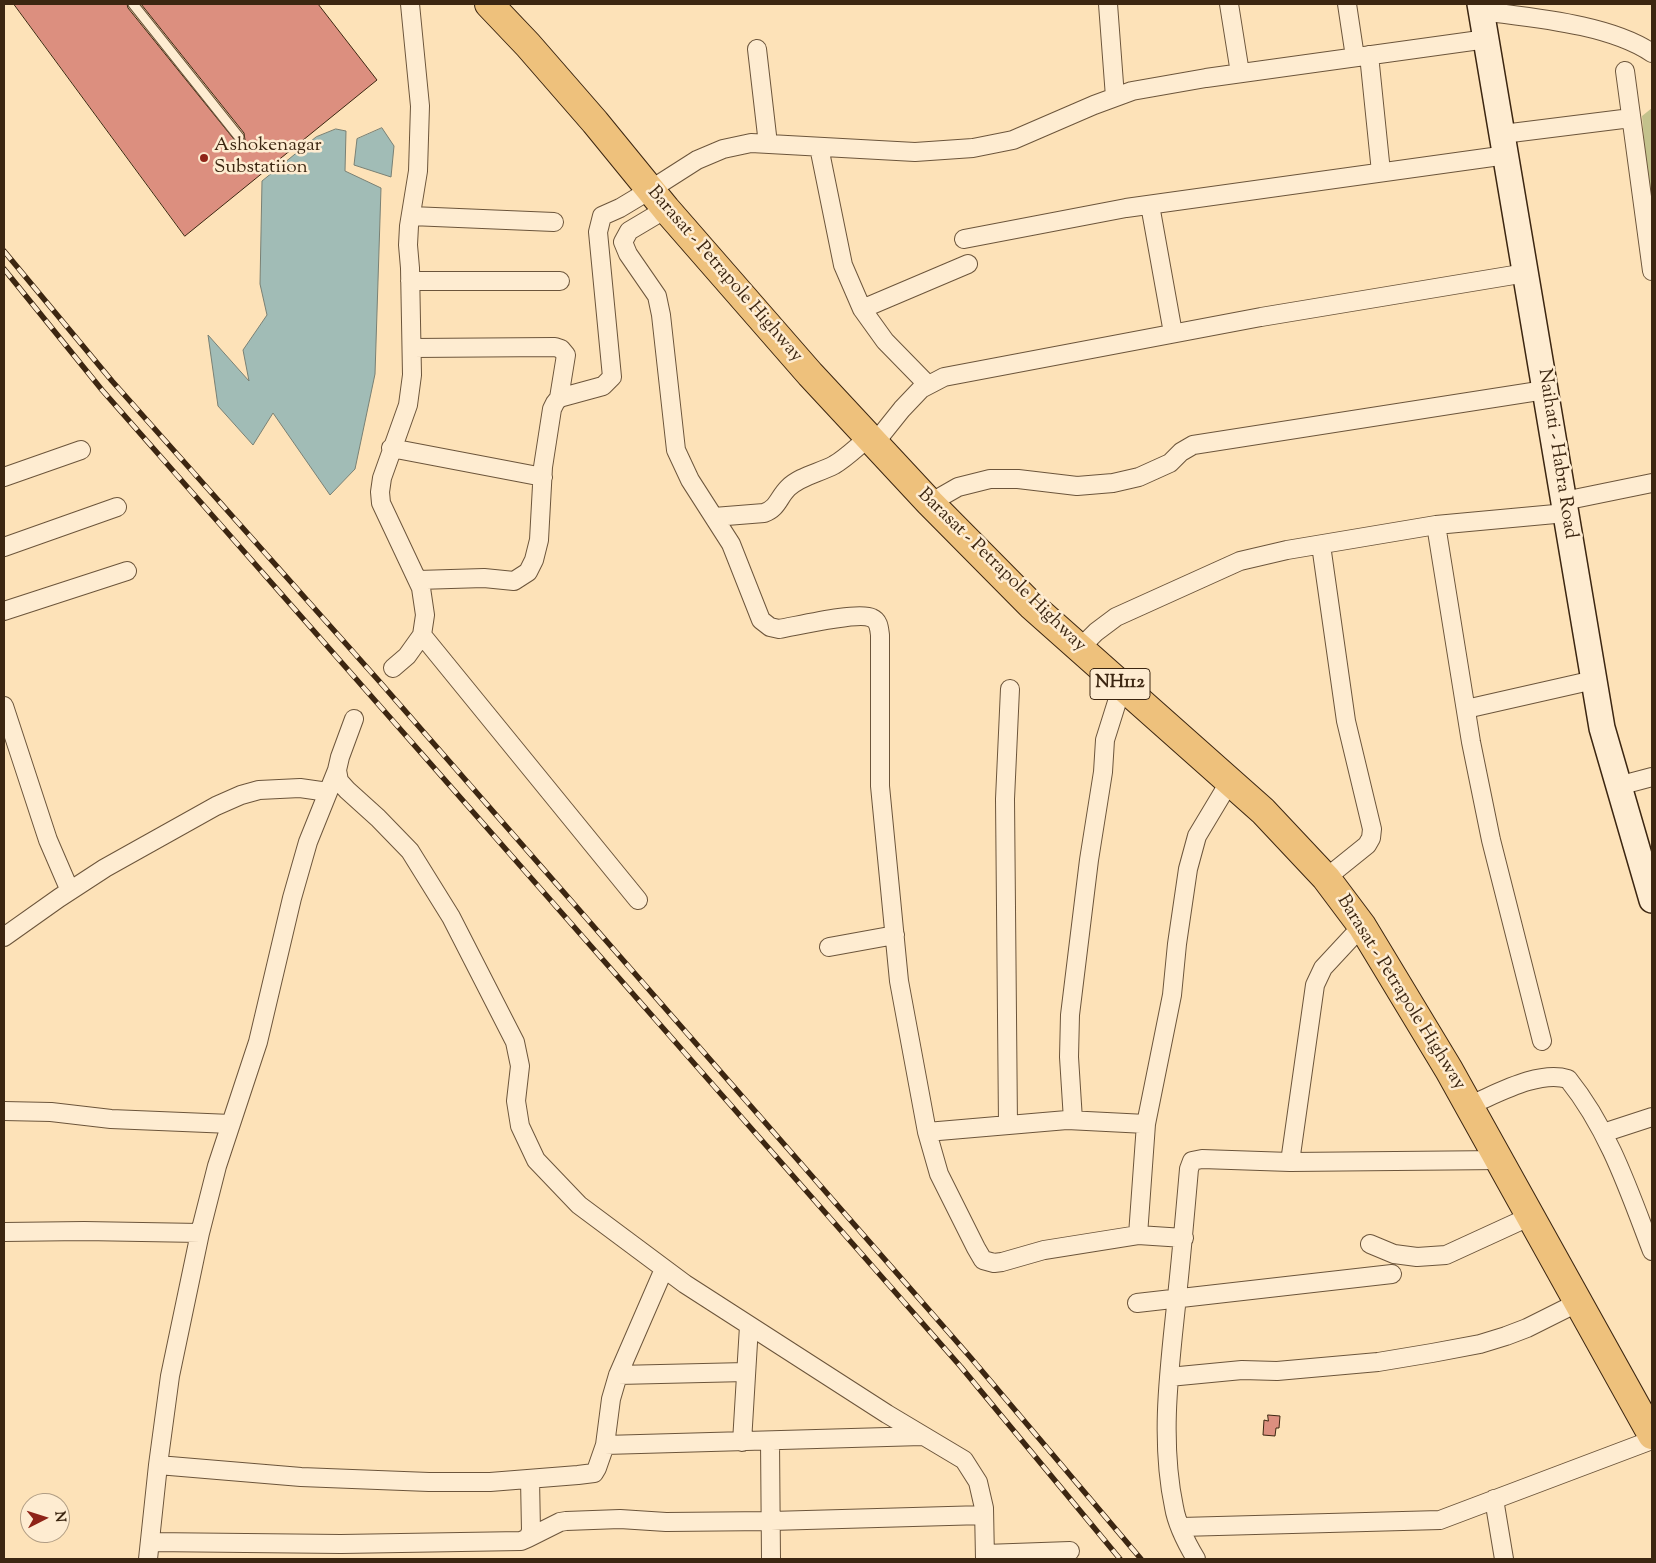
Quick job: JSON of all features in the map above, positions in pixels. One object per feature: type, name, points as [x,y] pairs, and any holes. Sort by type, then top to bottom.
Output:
[{"type":"highway","name":"Barasat - Petrapole Highway","points":[[489,4],[528,45],[595,122],[658,200],[810,374],[930,503],[1032,605],[1264,811],[1326,878],[1362,926],[1470,1105],[1652,1435]]},
{"type":"main road","name":"Naihati - Habra Road","points":[[1481,8],[1602,728],[1652,900]]},
{"type":"street","points":[[393,668],[407,656],[422,634],[425,615],[422,588],[381,503],[380,492],[382,478],[408,404],[412,375],[408,245],[418,171],[420,106],[410,4]]},
{"type":"street","points":[[1108,4],[1115,97]]},
{"type":"street","points":[[1229,4],[1240,73]]},
{"type":"street","points":[[1347,4],[1362,56],[1381,172]]},
{"type":"street","points":[[1481,8],[1564,22],[1617,36],[1652,53]]},
{"type":"street","points":[[1184,1238],[1138,1235],[1044,1250],[1002,1262],[994,1263],[983,1260],[939,1174],[928,1132],[899,981],[880,786],[880,635],[878,623],[872,618],[858,616],[779,629],[770,627],[760,620],[731,544],[690,480],[676,450],[661,315],[657,296],[628,254],[623,242],[630,231],[697,160],[723,149],[751,143],[916,152],[974,148],[1013,140],[1094,105],[1132,91],[1240,73],[1487,39]]},
{"type":"street","points":[[757,49],[768,144]]},
{"type":"street","points":[[1625,71],[1652,271]]},
{"type":"street","points":[[964,239],[1126,208],[1381,172],[1631,118]]},
{"type":"street","points":[[819,147],[843,265],[862,309],[886,341],[928,385]]},
{"type":"street","points":[[559,398],[603,386],[612,377],[598,232],[602,216],[620,208],[658,200]]},
{"type":"street","points":[[1150,205],[1173,334]]},
{"type":"street","points":[[411,216],[554,222]]},
{"type":"street","points":[[862,309],[968,264]]},
{"type":"street","points":[[714,517],[764,513],[772,510],[780,496],[790,486],[836,464],[871,441],[921,389],[944,377],[1262,316],[1526,272]]},
{"type":"street","points":[[410,281],[560,281]]},
{"type":"street","points":[[412,348],[555,347],[561,349],[566,355],[559,398],[552,409],[543,477],[539,540],[534,560],[528,572],[514,581],[484,578],[418,580]]},
{"type":"street","points":[[930,503],[958,487],[990,479],[1018,479],[1076,486],[1113,483],[1139,477],[1170,463],[1181,452],[1193,445],[1545,390]]},
{"type":"street","points":[[392,448],[543,477]]},
{"type":"street","points":[[4,477],[81,450]]},
{"type":"street","points":[[1080,648],[1116,616],[1240,561],[1287,550],[1436,525],[1565,507],[1652,484]]},
{"type":"street","points":[[4,547],[117,507]]},
{"type":"street","points":[[1436,525],[1466,709],[1491,840],[1542,1041]]},
{"type":"street","points":[[1322,545],[1346,720],[1372,828],[1371,838],[1367,845],[1326,878]]},
{"type":"street","points":[[4,610],[127,571]]},
{"type":"street","points":[[422,634],[638,900]]},
{"type":"street","points":[[1466,709],[1594,680]]},
{"type":"street","points":[[1073,1120],[1069,1057],[1070,1015],[1089,860],[1103,772],[1105,740],[1122,686]]},
{"type":"street","points":[[1008,1125],[1005,799],[1010,689]]},
{"type":"street","points":[[4,706],[48,840],[70,890]]},
{"type":"street","points":[[354,719],[346,735],[337,770],[308,842],[292,898],[258,1042],[217,1166],[200,1233],[170,1376],[149,1551],[341,1552],[511,1542],[521,1541],[555,1525],[566,1522],[620,1520],[666,1522],[771,1521],[984,1515]]},
{"type":"street","points":[[337,770],[339,781],[347,790],[410,851],[451,917],[490,992],[515,1042],[520,1066],[516,1101],[520,1126],[536,1160],[579,1204],[664,1269],[749,1326],[964,1460],[978,1482],[984,1508],[985,1557],[1070,1551]]},
{"type":"street","points":[[1618,786],[1652,777]]},
{"type":"street","points":[[1138,1235],[1146,1124],[1172,995],[1188,869],[1197,836],[1230,780]]},
{"type":"street","points":[[4,937],[70,890],[105,868],[216,806],[241,795],[260,790],[300,788],[328,792]]},
{"type":"street","points":[[1290,1162],[1315,986],[1323,968],[1362,926]]},
{"type":"street","points":[[829,946],[895,935]]},
{"type":"street","points":[[1470,1105],[1526,1082],[1546,1077],[1568,1080],[1598,1123],[1618,1163],[1652,1251]]},
{"type":"street","points":[[4,1111],[51,1112],[111,1119],[232,1124]]},
{"type":"street","points":[[1603,1133],[1652,1117]]},
{"type":"street","points":[[928,1132],[1073,1120],[1146,1124]]},
{"type":"street","points":[[1196,1559],[1174,1508],[1166,1450],[1169,1377],[1184,1238],[1189,1169],[1192,1161],[1202,1159],[1290,1162],[1501,1160]]},
{"type":"street","points":[[1370,1244],[1394,1254],[1418,1257],[1446,1256],[1531,1216]]},
{"type":"street","points":[[4,1232],[200,1233]]},
{"type":"street","points":[[158,1465],[301,1477],[438,1482],[490,1482],[583,1475],[594,1472],[605,1445],[611,1399],[618,1375],[664,1269]]},
{"type":"street","points":[[1137,1303],[1392,1274]]},
{"type":"street","points":[[1169,1377],[1242,1370],[1277,1371],[1378,1362],[1432,1353],[1480,1344],[1506,1336],[1527,1328],[1579,1302]]},
{"type":"street","points":[[742,1442],[749,1326]]},
{"type":"street","points":[[618,1375],[746,1372]]},
{"type":"street","points":[[605,1445],[923,1436]]},
{"type":"street","points":[[1181,1527],[1440,1520],[1652,1440]]},
{"type":"street","points":[[770,1441],[771,1559]]},
{"type":"street","points":[[528,1538],[531,1531],[530,1479]]},
{"type":"street","points":[[1494,1499],[1504,1559]]},
{"type":"lane","points":[[133,4],[239,137]]},
{"type":"shaded area","points":[[1652,108],[1652,239],[1642,116]]},
{"type":"water","points":[[382,128],[394,146],[391,177],[354,165],[357,139]]},
{"type":"water","points":[[336,129],[346,131],[345,171],[381,188],[375,374],[355,469],[330,495],[273,413],[253,445],[218,406],[208,335],[249,381],[243,350],[267,315],[260,284],[262,181],[316,137]]},
{"type":"building","name":"Ashokenagar Substatiion","points":[[14,4],[127,4],[128,8],[237,143],[245,140],[244,133],[141,4],[318,4],[377,80],[185,236]]},
{"type":"building","points":[[1268,1415],[1280,1416],[1279,1428],[1276,1428],[1275,1436],[1263,1435],[1264,1420],[1268,1421]]},
{"type":"railway","points":[[4,251],[112,381],[379,681],[971,1358],[1141,1559]]},
{"type":"railway","points":[[4,269],[102,390],[961,1367],[1120,1559]]},
{"type":"place","name":"Ashokenagar Substatiion","points":[[204,158]]}]
